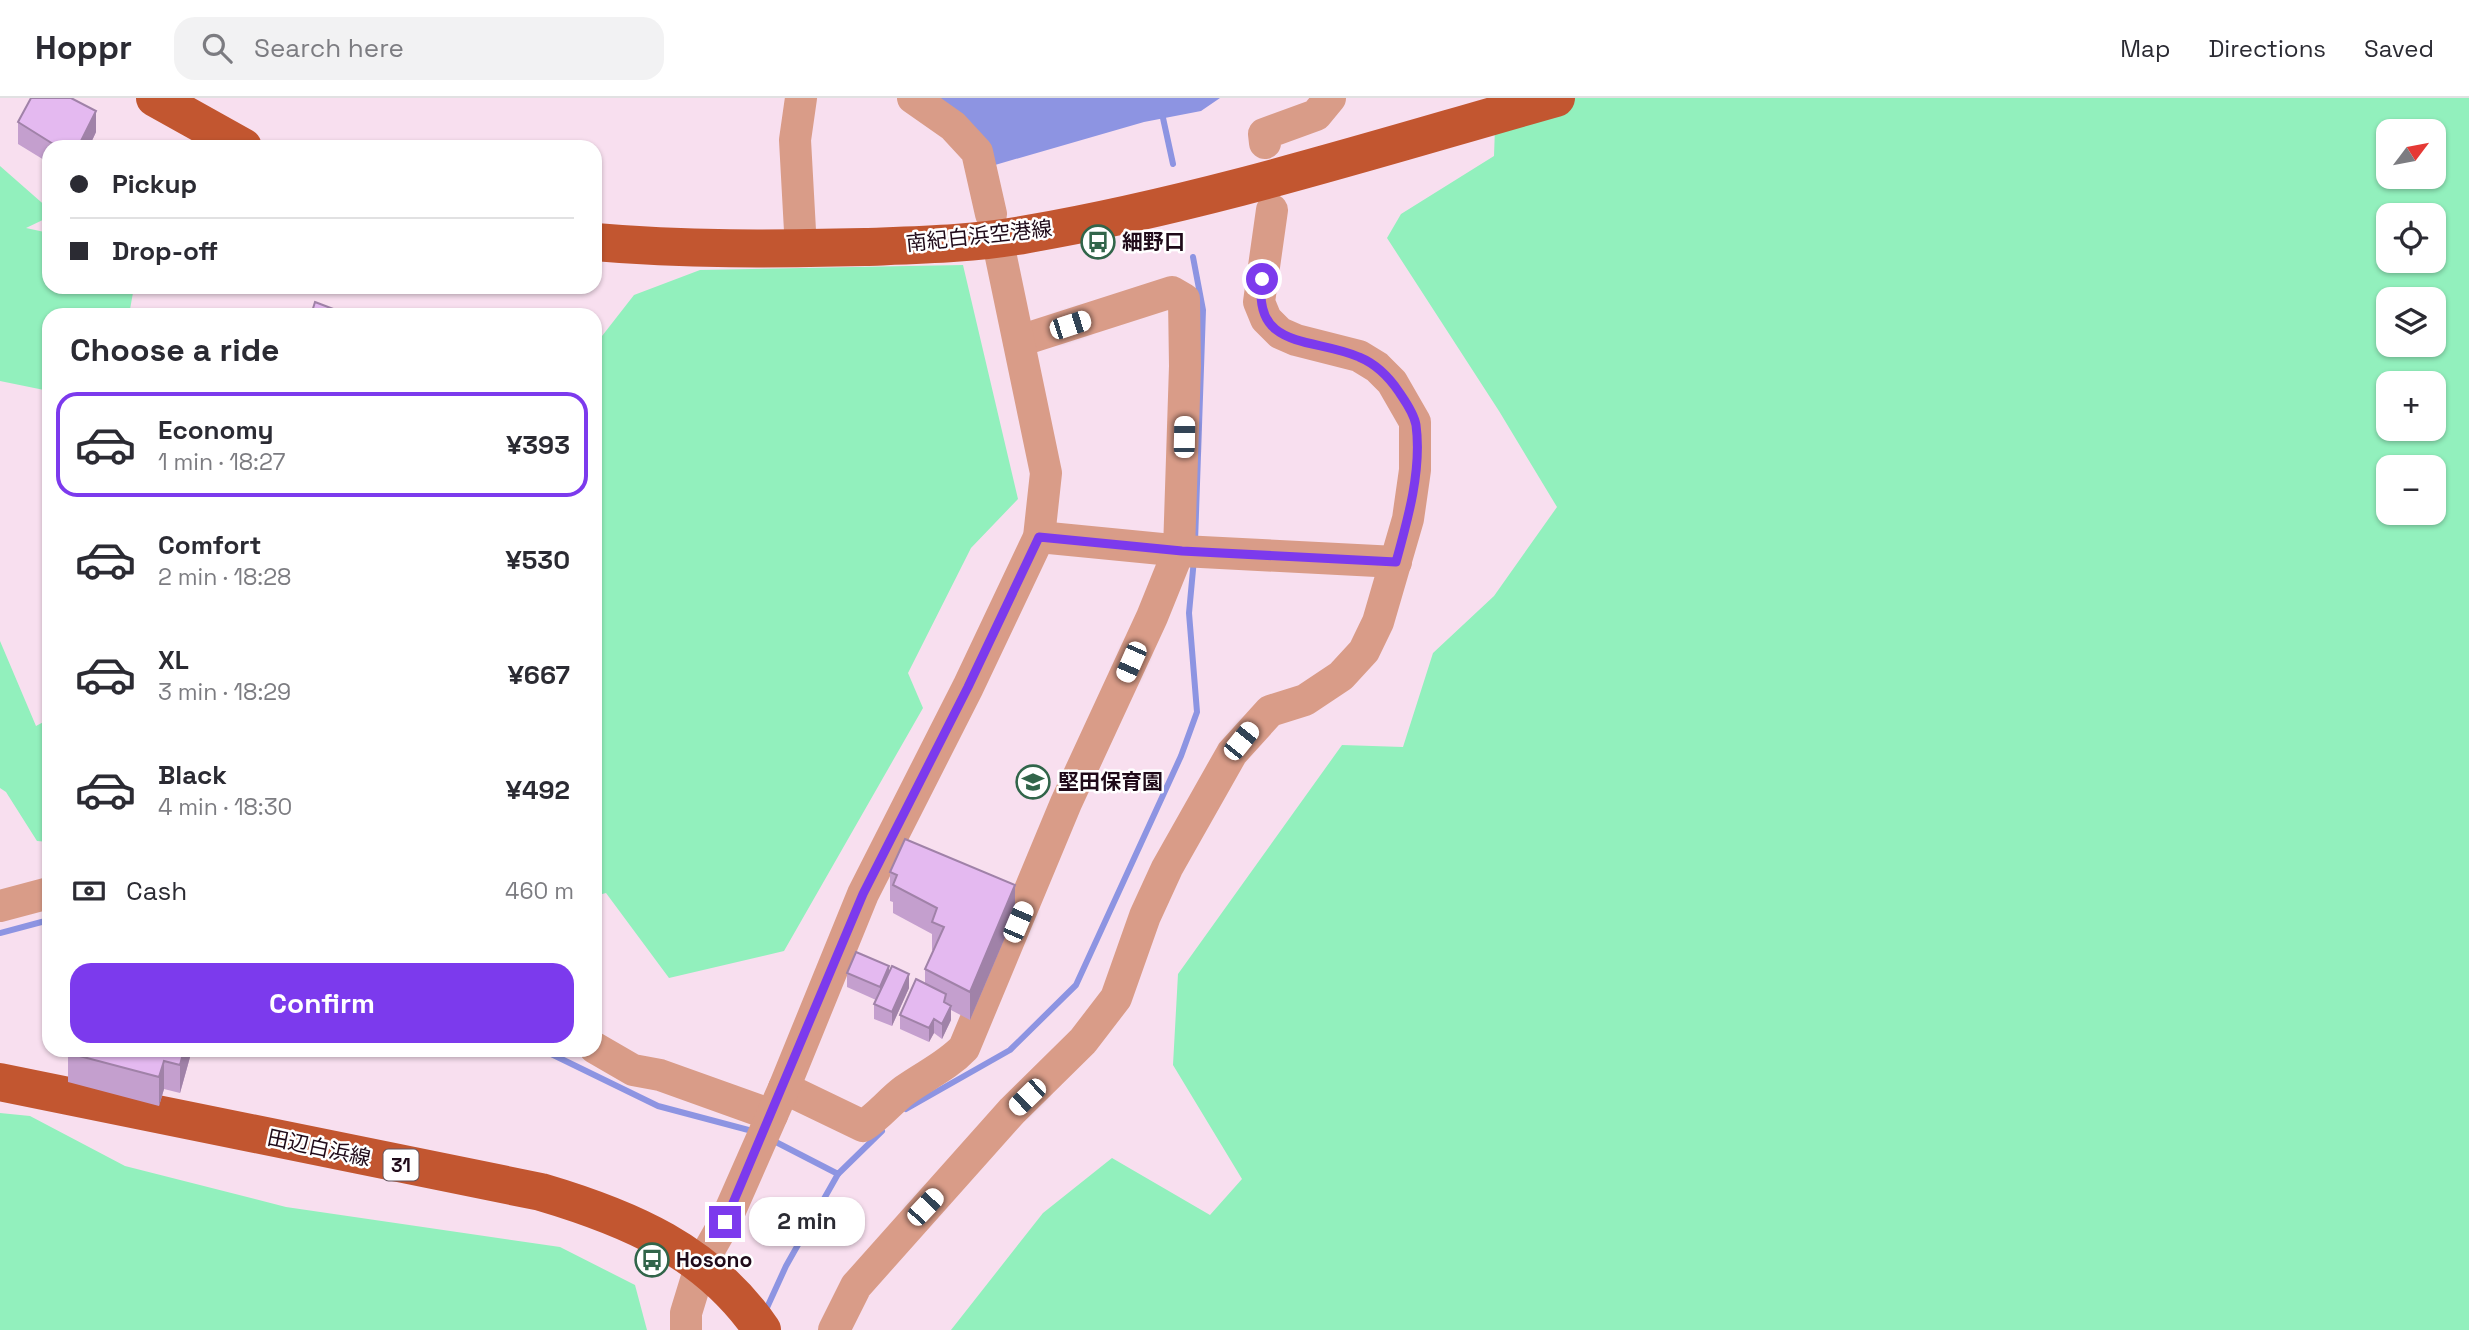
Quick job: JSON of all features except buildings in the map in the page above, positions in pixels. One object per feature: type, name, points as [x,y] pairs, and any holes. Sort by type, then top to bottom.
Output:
[{"type":"main road","points":[[155,98],[230,140]]},
{"type":"main road","name":"南紀白浜空港線","points":[[602,243],[660,248],[801,248],[916,245],[1026,235],[1131,213],[1287,173],[1556,98]]},
{"type":"main road","name":"田辺白浜線","points":[[0,1082],[541,1192],[608,1212],[657,1236],[701,1264],[753,1316],[762,1330]]},
{"type":"street","points":[[801,98],[795,140],[801,248]]},
{"type":"street","points":[[913,98],[953,126],[977,152],[991,214]]},
{"type":"street","points":[[1265,143],[1264,134],[1315,115],[1330,98]]},
{"type":"street","points":[[834,1330],[856,1286],[864,1276],[1012,1111],[1083,1041],[1116,998],[1156,892],[1218,774],[1251,729],[1270,711],[1305,700],[1341,677],[1364,652],[1378,622],[1408,519],[1415,470],[1415,422],[1392,382],[1377,367],[1359,356],[1296,340],[1280,333],[1266,320],[1259,302],[1272,210]]},
{"type":"street","points":[[686,1330],[685,1312],[701,1264],[725,1222],[863,894],[968,687],[1039,537],[1046,473],[1001,257]]},
{"type":"street","points":[[602,1052],[633,1070],[660,1075],[770,1118],[863,1126],[876,1118],[903,1091],[950,1062],[964,1048],[1066,803],[1152,617],[1189,551],[1184,299],[1172,292],[1019,341]]},
{"type":"street","points":[[1039,537],[1189,551],[1396,562]]},
{"type":"street","points":[[0,906],[42,895]]},
{"type":"green space","points":[[1496,98],[2469,98],[2469,1330],[951,1330],[1043,1213],[1112,1158],[1210,1215],[1242,1179],[1173,1065],[1178,974],[1342,745],[1403,747],[1433,653],[1494,596],[1557,507],[1499,411],[1387,238],[1401,214],[1494,156]]},
{"type":"green space","points":[[0,166],[42,203],[42,220],[26,228],[42,231],[42,294],[133,294],[130,308],[42,308],[42,390],[0,381]]},
{"type":"green space","points":[[963,265],[1018,499],[971,548],[908,673],[923,708],[784,951],[669,978],[606,893],[602,894],[602,336],[634,295],[700,270]]},
{"type":"green space","points":[[0,641],[36,726],[42,723],[42,841],[37,841],[6,792],[0,788]]},
{"type":"green space","points":[[0,1113],[30,1116],[125,1166],[286,1207],[560,1247],[635,1285],[647,1330],[0,1330]]},
{"type":"water","points":[[931,98],[1220,98],[1201,111],[1144,122],[995,165]]},
{"type":"waterway","points":[[1163,118],[1173,164]]},
{"type":"waterway","points":[[1193,257],[1203,310],[1195,542]]},
{"type":"waterway","points":[[906,1109],[1010,1050],[1076,985],[1181,756],[1197,712],[1189,613],[1194,559]]},
{"type":"waterway","points":[[0,933],[42,922]]},
{"type":"waterway","points":[[557,1057],[658,1106],[756,1132]]},
{"type":"waterway","points":[[772,1140],[838,1174],[882,1131]]},
{"type":"waterway","points":[[765,1312],[786,1266],[838,1174]]},
{"type":"place","name":"細野口","points":[[1098,242]]},
{"type":"place","name":"堅田保育園","points":[[1033,782]]},
{"type":"place","name":"Hosono","points":[[652,1260]]},
{"type":"route","points":[[725,1222],[784,1088],[863,894],[968,687],[1039,537],[1182,551],[1271,553],[1396,562],[1408,519],[1415,470],[1415,422],[1404,399],[1377,367],[1359,356],[1296,340],[1280,333],[1266,320],[1259,302],[1262,279]]}]
